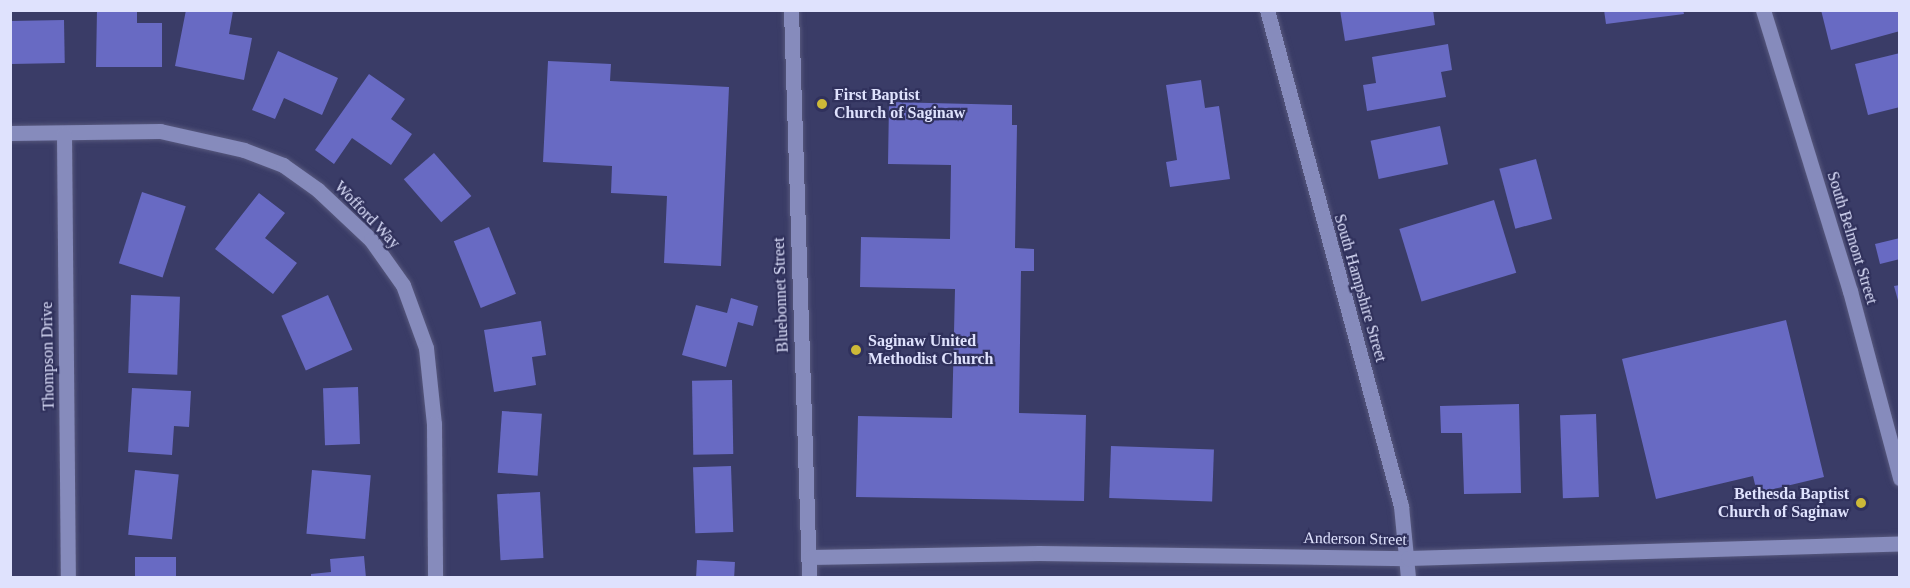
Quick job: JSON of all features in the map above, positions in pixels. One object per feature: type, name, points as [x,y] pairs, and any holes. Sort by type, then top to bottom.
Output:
[{"type":"street","name":"Bluebonnet Street","points":[[791,10],[790,81],[810,557],[809,578]]},
{"type":"street","name":"South Hampshire Street","points":[[1266,10],[1401,506],[1408,558],[1408,578]]},
{"type":"street","name":"South Belmont Street","points":[[1764,10],[1850,291],[1899,478]]},
{"type":"street","name":"Wofford Way","points":[[10,133],[160,131],[244,150],[283,165],[318,190],[370,240],[403,285],[426,348],[434,424],[435,578]]},
{"type":"street","name":"Thompson Drive","points":[[64,134],[68,578]]},
{"type":"street","name":"Anderson Street","points":[[810,557],[1039,553],[1408,558],[1899,543]]},
{"type":"building","points":[[97,10],[137,10],[137,23],[162,23],[162,67],[96,67]]},
{"type":"building","points":[[186,10],[233,11],[229,34],[252,38],[244,80],[175,66]]},
{"type":"building","points":[[1340,10],[1433,10],[1435,25],[1345,41]]},
{"type":"building","points":[[1604,10],[1683,10],[1684,14],[1606,24]]},
{"type":"building","points":[[1821,10],[1900,10],[1900,31],[1831,50]]},
{"type":"building","points":[[64,20],[65,63],[11,64],[10,21]]},
{"type":"building","points":[[1448,44],[1452,70],[1441,72],[1446,97],[1367,111],[1363,85],[1376,83],[1372,57]]},
{"type":"building","points":[[278,51],[338,78],[322,115],[284,98],[275,119],[252,110]]},
{"type":"building","points":[[1900,53],[1900,107],[1868,115],[1855,64]]},
{"type":"building","points":[[548,61],[611,64],[610,81],[729,87],[721,266],[664,263],[667,196],[611,193],[612,166],[543,162]]},
{"type":"building","points":[[369,74],[405,99],[391,119],[412,134],[391,165],[352,138],[334,164],[315,150]]},
{"type":"building","points":[[1201,80],[1205,108],[1219,106],[1230,179],[1170,187],[1166,162],[1177,160],[1166,85]]},
{"type":"building","points":[[889,102],[1012,105],[1012,125],[1017,125],[1015,248],[1034,249],[1034,271],[1021,271],[1019,413],[1086,415],[1084,501],[856,497],[858,416],[952,418],[955,289],[860,287],[861,237],[950,239],[951,165],[888,164]]},
{"type":"building","points":[[1440,126],[1448,164],[1379,179],[1371,141]]},
{"type":"building","points":[[434,153],[471,196],[441,222],[404,179]]},
{"type":"building","points":[[1536,159],[1552,219],[1515,229],[1499,169]]},
{"type":"building","points":[[142,192],[186,206],[163,278],[119,263]]},
{"type":"building","points":[[259,193],[285,213],[265,238],[297,263],[273,294],[215,249]]},
{"type":"building","points":[[1494,200],[1516,273],[1422,302],[1399,229]]},
{"type":"building","points":[[489,227],[516,294],[481,308],[454,241]]},
{"type":"building","points":[[1900,238],[1900,259],[1880,264],[1875,244]]},
{"type":"building","points":[[1900,285],[1900,304],[1899,304],[1894,286]]},
{"type":"building","points":[[131,295],[180,297],[177,375],[128,373]]},
{"type":"building","points":[[328,295],[352,350],[306,371],[281,316]]},
{"type":"building","points":[[731,298],[758,306],[753,326],[738,322],[726,367],[682,355],[696,305],[727,313]]},
{"type":"building","points":[[1786,320],[1824,477],[1757,493],[1753,476],[1656,499],[1622,359]]},
{"type":"building","points":[[541,321],[546,355],[532,357],[536,385],[494,392],[484,330]]},
{"type":"building","points":[[732,380],[733,454],[693,455],[692,381]]},
{"type":"building","points":[[358,387],[360,444],[325,445],[323,388]]},
{"type":"building","points":[[132,388],[191,391],[189,427],[174,426],[172,455],[128,452]]},
{"type":"building","points":[[1519,404],[1521,493],[1464,494],[1462,433],[1441,433],[1440,406]]},
{"type":"building","points":[[502,411],[542,414],[538,476],[498,473]]},
{"type":"building","points":[[1596,414],[1599,497],[1563,498],[1560,415]]},
{"type":"building","points":[[1111,446],[1214,450],[1212,502],[1109,498]]},
{"type":"building","points":[[731,466],[733,532],[695,533],[693,467]]},
{"type":"building","points":[[135,470],[179,475],[172,539],[128,535]]},
{"type":"building","points":[[312,470],[371,475],[365,539],[306,534]]},
{"type":"building","points":[[540,492],[543,558],[501,560],[497,494]]},
{"type":"building","points":[[364,556],[366,578],[311,578],[311,574],[331,572],[330,559]]},
{"type":"building","points":[[135,557],[176,557],[176,578],[135,578]]},
{"type":"building","points":[[697,560],[735,562],[734,578],[696,578]]},
{"type":"place","name":"First Baptist Church of Saginaw","points":[[822,104]]},
{"type":"place","name":"Saginaw United Methodist Church","points":[[856,350]]},
{"type":"place","name":"Bethesda Baptist Church of Saginaw","points":[[1861,503]]}]
